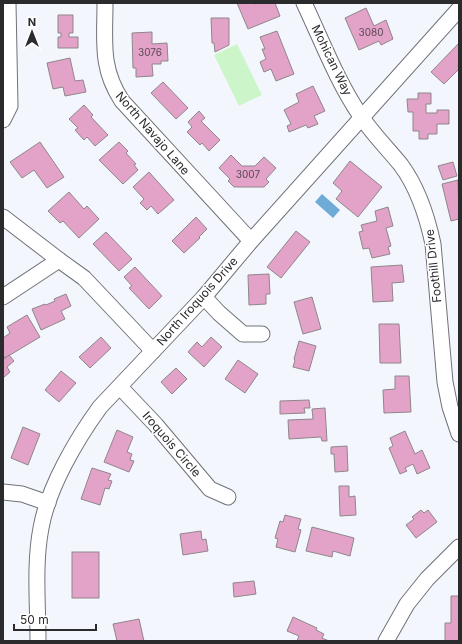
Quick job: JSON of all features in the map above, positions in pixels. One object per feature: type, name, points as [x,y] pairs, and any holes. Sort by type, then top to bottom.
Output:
[{"type":"street","points":[[3,120],[10,106],[6,23],[8,3]]},
{"type":"street","name":"North Navajo Lane","points":[[105,3],[106,68],[115,91],[122,101],[250,241]]},
{"type":"street","name":"Mohican Way","points":[[304,3],[347,95],[361,117]]},
{"type":"street","name":"North Iroquois Drive","points":[[38,641],[37,566],[41,527],[48,503],[66,462],[88,424],[100,407],[204,297],[250,241],[459,9]]},
{"type":"street","name":"Foothill Drive","points":[[361,117],[401,166],[423,205],[433,244],[445,382],[450,407],[459,434]]},
{"type":"street","points":[[3,217],[84,278],[153,351]]},
{"type":"street","points":[[3,297],[59,260]]},
{"type":"street","points":[[204,297],[219,314],[243,334],[262,334]]},
{"type":"street","name":"Iroquois Circle","points":[[120,387],[156,425],[210,489],[228,497]]},
{"type":"street","points":[[3,492],[22,494],[48,503]]},
{"type":"street","points":[[386,641],[407,604],[428,579],[459,547]]},
{"type":"green space","points":[[237,44],[262,95],[239,106],[214,55]]},
{"type":"water","points":[[322,194],[340,210],[333,218],[315,202]]},
{"type":"building","points":[[237,3],[275,3],[280,16],[248,29]]},
{"type":"building","points":[[366,8],[374,26],[386,20],[393,39],[381,45],[379,41],[359,50],[345,18]]},
{"type":"building","points":[[58,15],[73,15],[73,33],[69,33],[69,37],[78,37],[78,48],[58,48],[58,37],[61,37],[61,33],[58,33]]},
{"type":"building","points":[[211,18],[229,18],[229,45],[215,52],[214,43],[212,43]]},
{"type":"building","points":[[277,31],[294,74],[276,81],[271,69],[264,72],[260,62],[266,59],[262,49],[265,49],[260,37]]},
{"type":"building","points":[[152,32],[152,44],[167,43],[168,61],[161,61],[161,64],[152,64],[153,76],[136,77],[136,68],[133,68],[132,33]]},
{"type":"building","points":[[459,43],[459,69],[444,84],[431,72]]},
{"type":"building","points":[[70,58],[75,81],[83,80],[86,92],[65,96],[63,87],[53,89],[47,63]]},
{"type":"building","points":[[163,82],[188,108],[176,119],[151,93]]},
{"type":"building","points":[[313,86],[325,111],[314,116],[318,124],[308,128],[306,125],[289,132],[287,126],[291,124],[284,110],[299,102],[296,94]]},
{"type":"building","points":[[418,93],[431,93],[431,104],[426,104],[426,113],[437,113],[437,110],[449,110],[449,124],[437,124],[437,134],[428,134],[428,139],[419,139],[419,131],[413,131],[413,112],[408,112],[407,99],[418,99]]},
{"type":"building","points":[[84,105],[93,115],[91,117],[108,135],[95,146],[87,137],[84,140],[75,130],[78,128],[69,119]]},
{"type":"building","points":[[199,111],[205,118],[201,121],[220,140],[209,151],[202,143],[200,145],[187,132],[192,127],[188,122]]},
{"type":"building","points":[[40,142],[64,177],[47,188],[34,170],[22,178],[10,162]]},
{"type":"building","points":[[119,142],[128,151],[126,153],[136,164],[134,165],[138,170],[123,184],[99,160]]},
{"type":"building","points":[[231,155],[242,166],[255,166],[264,157],[276,168],[266,179],[269,182],[264,187],[234,187],[228,181],[230,179],[219,168]]},
{"type":"building","points":[[350,161],[382,187],[358,217],[336,199],[342,191],[333,183]]},
{"type":"building","points":[[453,162],[457,176],[443,180],[438,166]]},
{"type":"building","points":[[149,172],[174,200],[158,214],[151,206],[147,210],[140,203],[144,199],[133,187]]},
{"type":"building","points":[[458,180],[459,219],[451,221],[442,184]]},
{"type":"building","points":[[69,192],[84,209],[87,206],[99,219],[79,238],[63,221],[60,223],[48,211]]},
{"type":"building","points":[[388,207],[393,226],[386,228],[391,246],[388,247],[390,254],[372,258],[369,248],[363,249],[359,232],[363,231],[361,225],[377,221],[375,211]]},
{"type":"building","points":[[196,217],[207,229],[184,253],[172,241]]},
{"type":"building","points":[[296,231],[310,242],[281,278],[267,267]]},
{"type":"building","points":[[106,232],[132,259],[119,271],[93,244]]},
{"type":"building","points":[[402,265],[404,282],[392,283],[393,301],[373,302],[371,267]]},
{"type":"building","points":[[135,267],[162,296],[149,309],[129,288],[132,286],[124,277]]},
{"type":"building","points":[[269,274],[270,294],[266,294],[266,304],[249,305],[248,275]]},
{"type":"building","points":[[66,294],[71,306],[61,311],[65,319],[41,330],[32,309],[45,304],[46,305],[55,301],[54,299]]},
{"type":"building","points":[[312,297],[321,329],[303,334],[294,302]]},
{"type":"building","points":[[27,315],[40,337],[5,358],[3,355],[3,338],[10,333],[7,327]]},
{"type":"building","points":[[379,324],[399,324],[401,363],[380,363]]},
{"type":"building","points":[[101,337],[111,348],[90,368],[79,357]]},
{"type":"building","points":[[211,337],[222,347],[204,367],[188,352],[197,342],[202,347]]},
{"type":"building","points":[[299,341],[316,346],[309,371],[293,367]]},
{"type":"building","points":[[9,355],[14,361],[7,367],[10,372],[3,378],[3,360]]},
{"type":"building","points":[[238,360],[258,374],[245,393],[225,379]]},
{"type":"building","points":[[176,368],[187,379],[172,394],[161,382]]},
{"type":"building","points":[[61,371],[76,383],[59,402],[45,390]]},
{"type":"building","points":[[395,376],[409,376],[411,412],[384,413],[383,390],[395,389]]},
{"type":"building","points":[[309,400],[310,408],[304,408],[305,413],[280,414],[280,401]]},
{"type":"building","points":[[325,408],[327,441],[322,441],[321,437],[289,439],[288,420],[313,419],[312,409]]},
{"type":"building","points":[[23,427],[40,434],[28,465],[11,458]]},
{"type":"building","points":[[117,430],[133,437],[127,452],[132,454],[130,460],[134,461],[129,472],[104,462]]},
{"type":"building","points":[[405,431],[415,454],[422,450],[430,468],[417,474],[413,464],[405,468],[407,471],[400,474],[389,448],[393,446],[390,438]]},
{"type":"building","points":[[347,446],[348,471],[335,472],[334,454],[331,454],[331,447]]},
{"type":"building","points":[[92,468],[111,474],[108,480],[112,481],[109,489],[105,488],[100,505],[81,499]]},
{"type":"building","points":[[339,486],[349,486],[349,497],[355,496],[356,515],[340,516]]},
{"type":"building","points":[[421,510],[424,513],[428,510],[437,522],[416,538],[406,525],[414,519],[412,517]]},
{"type":"building","points":[[285,515],[301,519],[298,529],[301,530],[295,552],[276,547],[278,539],[275,538],[280,521],[283,522]]},
{"type":"building","points":[[312,527],[354,538],[350,556],[333,551],[332,557],[306,551]]},
{"type":"building","points":[[201,531],[202,540],[206,539],[208,551],[183,555],[180,534]]},
{"type":"building","points":[[72,552],[99,552],[99,598],[72,598]]},
{"type":"building","points":[[254,581],[256,594],[234,597],[233,583]]},
{"type":"building","points":[[451,596],[459,596],[459,641],[445,641],[445,623],[451,623]]},
{"type":"building","points":[[293,617],[317,628],[316,630],[324,634],[322,638],[329,641],[297,641],[299,636],[287,631]]},
{"type":"building","points":[[139,619],[144,641],[117,641],[113,624]]}]
